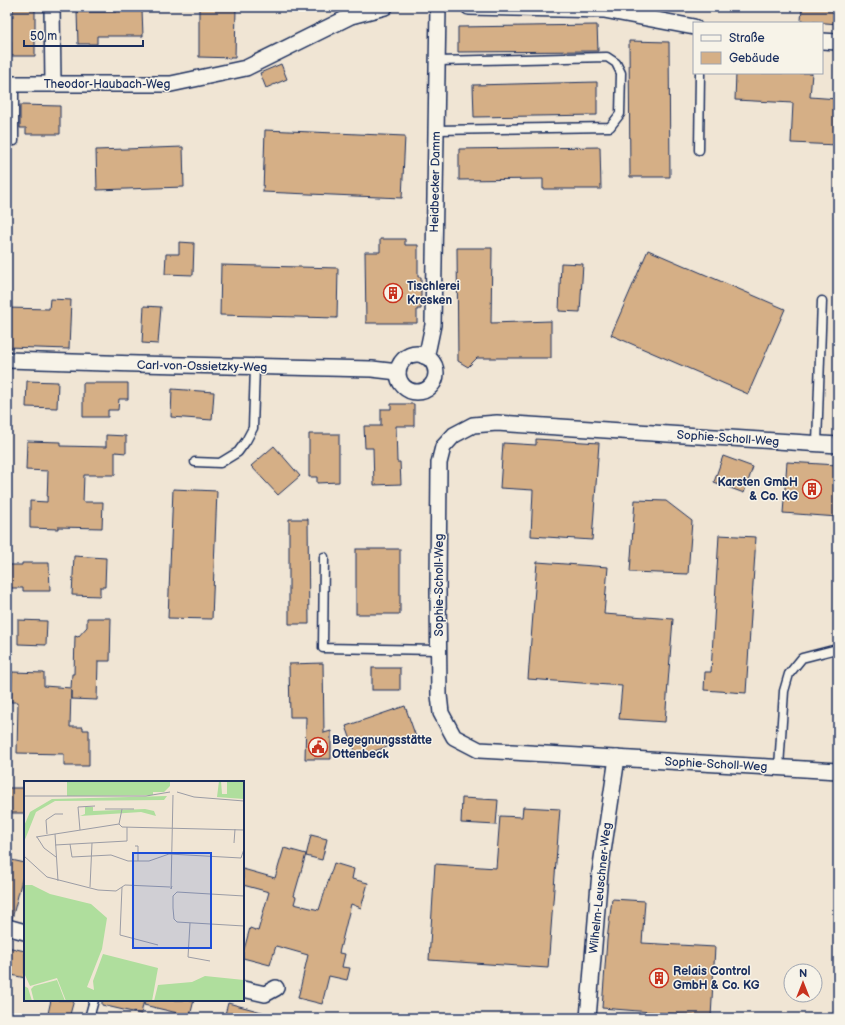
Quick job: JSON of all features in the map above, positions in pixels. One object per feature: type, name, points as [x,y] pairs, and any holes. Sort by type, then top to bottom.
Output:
[{"type":"street","points":[[52,7],[53,84]]},
{"type":"street","name":"Theodor-Haubach-Weg","points":[[11,84],[171,84],[246,68],[351,16],[385,7]]},
{"type":"street","name":"Heidbecker Damm","points":[[424,356],[428,349],[433,325],[438,7]]},
{"type":"street","points":[[469,7],[604,10],[693,27]]},
{"type":"street","points":[[823,41],[838,42]]},
{"type":"street","points":[[418,354],[424,356],[433,364],[435,369],[434,382],[424,390],[418,392],[406,389],[398,378],[399,366],[407,357],[418,354]]},
{"type":"street","name":"Carl-von-Ossietzky-Weg","points":[[7,360],[372,369],[398,372]]},
{"type":"street","name":"Sophie-Scholl-Weg","points":[[838,445],[497,423],[473,425],[454,435],[443,447],[439,463],[438,590],[439,695],[441,713],[454,737],[479,750],[838,771]]},
{"type":"street","name":"Wilhelm-Leuschner-Weg","points":[[588,1018],[600,872],[617,758]]},
{"type":"street","points":[[7,927],[24,932]]},
{"type":"street","points":[[244,988],[266,994],[276,988]]},
{"type":"lane","points":[[436,130],[610,127],[620,114],[621,73],[616,63],[607,57],[437,61]]},
{"type":"lane","points":[[699,150],[700,74]]},
{"type":"lane","points":[[11,84],[14,141]]},
{"type":"lane","points":[[817,443],[822,301]]},
{"type":"lane","points":[[195,462],[220,463],[238,452],[246,441],[253,428],[255,367]]},
{"type":"lane","points":[[324,557],[323,648],[439,650]]},
{"type":"lane","points":[[779,767],[784,691],[789,674],[802,658],[834,650],[838,651]]},
{"type":"lane","points":[[89,1018],[94,1001]]},
{"type":"building","points":[[13,7],[35,7],[35,56],[11,56],[11,41],[7,41],[7,17],[13,17]]},
{"type":"building","points":[[199,7],[236,7],[235,58],[199,57]]},
{"type":"building","points":[[802,7],[838,7],[838,24],[801,21]]},
{"type":"building","points":[[116,10],[142,10],[143,36],[97,36],[97,44],[78,44],[77,12],[116,12]]},
{"type":"building","points":[[597,25],[598,51],[458,52],[458,27]]},
{"type":"building","points":[[629,41],[669,42],[670,177],[630,177]]},
{"type":"building","points":[[281,64],[287,79],[266,88],[260,73]]},
{"type":"building","points":[[736,74],[812,74],[810,97],[838,99],[838,145],[791,143],[793,103],[735,100]]},
{"type":"building","points":[[597,82],[597,115],[474,117],[473,85]]},
{"type":"building","points":[[20,105],[60,106],[60,134],[26,134],[26,128],[20,128]]},
{"type":"building","points":[[265,130],[405,136],[402,198],[263,192]]},
{"type":"building","points":[[183,147],[184,187],[97,190],[96,150]]},
{"type":"building","points":[[600,147],[601,189],[543,189],[543,179],[459,180],[459,149]]},
{"type":"building","name":"Tischlerei Kresken","points":[[380,239],[405,239],[405,245],[418,245],[418,277],[421,277],[421,309],[417,309],[417,323],[366,323],[365,252],[380,252]]},
{"type":"building","points":[[179,242],[194,243],[193,275],[165,274],[166,254],[179,254]]},
{"type":"building","points":[[457,248],[492,248],[491,323],[551,321],[551,358],[477,358],[468,367],[458,361]]},
{"type":"building","points":[[648,250],[785,309],[748,394],[611,335]]},
{"type":"building","points":[[561,263],[583,264],[580,312],[559,311]]},
{"type":"building","points":[[221,265],[338,268],[337,318],[220,315]]},
{"type":"building","points":[[50,299],[71,300],[69,349],[7,347],[7,308],[49,309]]},
{"type":"building","points":[[144,306],[161,307],[158,344],[142,343]]},
{"type":"building","points":[[27,381],[58,382],[57,408],[26,407]]},
{"type":"building","points":[[83,383],[128,383],[128,399],[119,399],[118,410],[108,410],[108,417],[83,417]]},
{"type":"building","points":[[172,389],[214,392],[212,420],[171,417]]},
{"type":"building","points":[[391,404],[414,404],[414,426],[396,426],[397,462],[400,462],[401,484],[374,485],[373,448],[365,448],[364,426],[381,426],[381,409],[391,409]]},
{"type":"building","points":[[309,434],[339,434],[339,482],[317,483],[317,477],[309,477]]},
{"type":"building","points":[[106,435],[126,436],[126,453],[115,452],[115,475],[84,475],[83,502],[103,502],[102,528],[30,528],[30,501],[47,502],[48,471],[26,470],[27,441],[61,442],[61,446],[106,447]]},
{"type":"building","points":[[536,439],[599,443],[592,540],[531,536],[533,490],[500,488],[503,443],[536,445]]},
{"type":"building","points":[[274,446],[300,476],[278,495],[251,466]]},
{"type":"building","points":[[723,456],[753,467],[744,493],[714,482]]},
{"type":"building","name":"Karsten GmbH & Co. KG","points":[[787,462],[838,465],[838,517],[783,513]]},
{"type":"building","points":[[173,489],[217,491],[212,619],[168,618]]},
{"type":"building","points":[[635,500],[666,501],[692,521],[688,574],[630,572]]},
{"type":"building","points":[[289,519],[308,519],[309,624],[289,624]]},
{"type":"building","points":[[719,535],[756,537],[746,693],[704,690],[705,672],[711,672]]},
{"type":"building","points":[[356,549],[400,549],[400,614],[356,614]]},
{"type":"building","points":[[74,556],[106,558],[105,587],[100,587],[100,596],[72,595]]},
{"type":"building","points":[[537,562],[608,567],[604,614],[673,619],[665,722],[619,719],[622,686],[528,679]]},
{"type":"building","points":[[22,563],[49,563],[50,591],[23,591],[23,588],[7,588],[7,565],[22,565]]},
{"type":"building","points":[[87,618],[111,618],[110,661],[98,661],[97,700],[71,699],[71,690],[70,727],[83,727],[83,730],[89,730],[89,766],[64,766],[64,754],[17,753],[18,702],[11,702],[12,672],[44,673],[44,686],[71,688],[72,674],[74,674],[75,636],[78,637],[87,627]]},
{"type":"building","points":[[18,620],[47,621],[46,645],[18,644]]},
{"type":"building","points":[[323,663],[324,733],[331,731],[331,759],[305,759],[306,717],[290,717],[289,664]]},
{"type":"building","points":[[372,668],[400,668],[400,690],[372,690]]},
{"type":"building","points":[[405,706],[416,737],[357,757],[346,726]]},
{"type":"building","points":[[7,788],[24,788],[24,813],[7,813]]},
{"type":"building","points":[[462,798],[498,800],[496,825],[461,823]]},
{"type":"building","points":[[523,807],[560,809],[548,968],[429,960],[435,864],[496,868],[500,816],[522,817]]},
{"type":"building","points":[[311,835],[327,839],[322,860],[306,856]]},
{"type":"building","points":[[284,848],[306,854],[294,896],[296,897],[294,904],[319,910],[334,863],[354,869],[352,879],[368,883],[361,908],[351,904],[339,953],[345,954],[342,967],[350,968],[347,980],[329,976],[322,1004],[298,998],[308,955],[276,946],[270,965],[244,958],[244,949],[250,928],[258,931],[269,892],[244,885],[244,869],[275,878]]},
{"type":"building","points":[[7,859],[24,863],[24,872],[12,919],[7,918]]},
{"type":"building","name":"Relais Control GmbH & Co. KG","points":[[612,899],[645,901],[642,943],[715,947],[711,1017],[602,1008],[607,940]]},
{"type":"building","points":[[7,947],[24,951],[24,978],[7,974]]},
{"type":"building","points":[[51,1001],[74,1001],[69,1018],[47,1018]]},
{"type":"building","points":[[102,1001],[144,1001],[141,1014],[102,1005]]},
{"type":"building","points":[[145,1001],[194,1001],[190,1016],[144,1005]]},
{"type":"building","points":[[228,1003],[269,1014],[269,1018],[224,1018]]},
{"type":"place","name":"Tischlerei Kresken","points":[[393,293]]},
{"type":"place","name":"Karsten GmbH & Co. KG","points":[[812,489]]},
{"type":"place","name":"Begegnungsstätte Ottenbeck","points":[[318,747]]},
{"type":"place","name":"Relais Control GmbH & Co. KG","points":[[659,978]]}]
